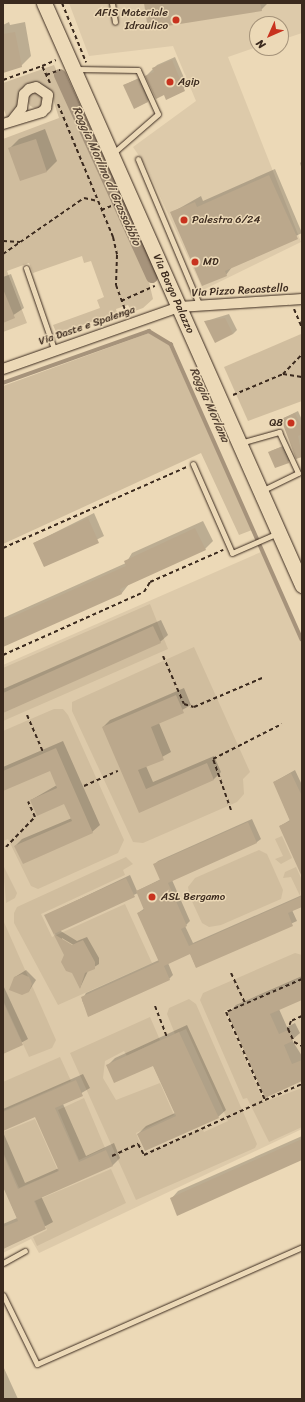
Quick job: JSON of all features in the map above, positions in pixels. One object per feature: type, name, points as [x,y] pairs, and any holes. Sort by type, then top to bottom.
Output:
[{"type":"main road","name":"Via Borgo Palazzo","points":[[44,3],[68,68],[111,156],[179,307],[260,491],[275,534],[302,585]]},
{"type":"street","name":"Via Pizzo Recastello","points":[[179,307],[199,304],[302,299]]},
{"type":"street","name":"Via Daste e Spalenga","points":[[3,369],[54,349],[179,307]]},
{"type":"lane","points":[[112,3],[115,22]]},
{"type":"lane","points":[[68,68],[90,72],[138,70],[158,114],[111,156]]},
{"type":"lane","points":[[138,159],[199,304]]},
{"type":"lane","points":[[26,268],[54,349]]},
{"type":"lane","points":[[239,443],[279,432],[298,473],[260,491]]},
{"type":"lane","points":[[193,464],[232,553],[275,534]]},
{"type":"lane","points":[[3,1295],[37,1364],[302,1247]]},
{"type":"lane","points":[[3,1263],[25,1251]]},
{"type":"path","points":[[3,80],[59,59]]},
{"type":"path","points":[[42,66],[52,89]]},
{"type":"path","points":[[46,75],[68,68]]},
{"type":"path","points":[[55,97],[101,210],[114,237],[117,255],[116,285],[127,316]]},
{"type":"path","points":[[3,254],[84,198],[98,201]]},
{"type":"path","points":[[101,210],[116,204]]},
{"type":"path","points":[[3,240],[21,242]]},
{"type":"path","points":[[121,301],[167,281]]},
{"type":"path","points":[[220,401],[282,374],[302,354]]},
{"type":"path","points":[[282,374],[302,377]]},
{"type":"path","points":[[3,548],[193,464]]},
{"type":"path","points":[[3,654],[144,592],[150,582],[230,547]]},
{"type":"path","points":[[163,656],[184,704],[194,707],[262,678]]},
{"type":"path","points":[[27,715],[43,752]]},
{"type":"path","points":[[231,810],[213,760],[282,724]]},
{"type":"path","points":[[84,786],[118,771]]},
{"type":"path","points":[[6,848],[35,818],[28,801]]},
{"type":"path","points":[[231,973],[245,1004]]},
{"type":"path","points":[[265,1100],[226,1012],[302,979]]},
{"type":"path","points":[[155,1006],[167,1038]]},
{"type":"path","points":[[302,1016],[292,1021],[288,1030],[294,1042],[302,1046]]},
{"type":"path","points":[[112,1156],[138,1144],[144,1155],[302,1084]]},
{"type":"shaded area","points":[[69,3],[302,3],[302,33],[289,37],[289,16],[249,16],[249,50],[228,57],[301,242],[203,290],[146,166],[133,147],[196,101],[173,46],[89,56]]},
{"type":"shaded area","points":[[54,65],[149,282],[153,299],[143,308],[132,312],[128,305],[116,309],[117,313],[57,334],[53,325],[100,308],[97,300],[104,297],[91,261],[84,263],[82,256],[33,273],[29,263],[7,271],[27,323],[3,332],[3,139],[59,118],[51,93],[36,83],[7,118],[3,107],[3,83]]},
{"type":"shaded area","points":[[33,92],[39,92],[44,97],[42,106],[39,108],[33,108],[28,103],[28,97]]},
{"type":"shaded area","points":[[149,333],[169,345],[252,530],[239,535],[201,453],[3,544],[3,386]]},
{"type":"shaded area","points":[[301,334],[302,401],[248,421],[224,367]]},
{"type":"shaded area","name":"ASL Bergamo","points":[[261,552],[302,645],[302,1129],[39,1253],[31,1239],[3,1253],[3,665]]},
{"type":"shaded area","points":[[150,604],[168,649],[3,721],[3,668]]},
{"type":"shaded area","points":[[194,647],[250,772],[243,779],[244,794],[237,802],[143,843],[133,842],[72,711],[72,702]]},
{"type":"shaded area","points":[[54,709],[63,709],[68,715],[124,840],[118,853],[38,889],[31,886],[8,839],[3,841],[3,731]]},
{"type":"shaded area","points":[[282,836],[292,858],[281,864],[275,859],[283,856],[275,839]]},
{"type":"shaded area","points":[[259,850],[267,854],[283,890],[281,899],[221,925],[209,927],[202,923],[190,897],[188,887],[195,878]]},
{"type":"shaded area","points":[[126,857],[133,864],[123,870],[125,875],[41,914],[52,937],[125,904],[152,963],[58,1005],[14,923],[14,913],[17,907]]},
{"type":"shaded area","points":[[3,865],[17,893],[15,898],[6,903]]},
{"type":"shaded area","points":[[296,867],[302,880],[300,896],[291,877],[283,878],[285,872]]},
{"type":"shaded area","points":[[3,920],[56,1040],[52,1048],[29,1057],[3,1000]]},
{"type":"shaded area","points":[[295,953],[302,955],[302,977],[224,1011],[264,1102],[302,1088],[302,1127],[269,1142],[247,1098],[243,1099],[200,1000],[203,993]]},
{"type":"shaded area","points":[[189,999],[196,1004],[257,1144],[255,1148],[136,1200],[70,1053],[150,1017],[160,1040],[127,1056],[124,1051],[105,1061],[103,1078],[116,1100],[160,1083],[174,1115],[136,1133],[144,1153],[202,1128],[204,1132],[228,1121],[186,1029],[175,1034],[167,1014],[169,1008]]},
{"type":"shaded area","points":[[60,1057],[71,1081],[3,1111],[3,1082]]},
{"type":"shaded area","points":[[84,1098],[105,1148],[79,1160],[58,1110]]},
{"type":"shaded area","points":[[35,1119],[58,1171],[19,1188],[3,1152],[3,1132]]},
{"type":"shaded area","points":[[111,1169],[126,1203],[37,1246],[33,1237],[47,1230],[35,1201]]},
{"type":"building","name":"AFIS Materiale Idraulico","points":[[144,3],[260,3],[262,11],[148,29]]},
{"type":"building","points":[[15,32],[22,67],[3,73],[3,34]]},
{"type":"building","name":"Agip","points":[[172,60],[185,91],[166,100],[164,95],[156,99],[145,76],[154,72],[152,68]]},
{"type":"building","points":[[138,79],[148,102],[134,109],[123,85]]},
{"type":"building","points":[[36,139],[47,172],[20,181],[8,148]]},
{"type":"building","points":[[269,175],[298,239],[225,271],[227,276],[202,286],[170,212],[195,202],[197,207]]},
{"type":"building","points":[[3,289],[15,318],[3,323]]},
{"type":"building","points":[[225,318],[233,334],[215,343],[204,321]]},
{"type":"building","points":[[295,413],[302,428],[302,434],[298,436],[302,457],[296,459],[281,419]]},
{"type":"building","points":[[281,447],[289,463],[275,468],[268,452]]},
{"type":"building","points":[[88,518],[99,543],[44,567],[33,543]]},
{"type":"building","points":[[195,528],[206,550],[120,589],[122,594],[3,647],[3,621],[126,566],[124,561]]},
{"type":"building","points":[[153,626],[161,643],[3,713],[3,693]]},
{"type":"building","points":[[176,695],[184,713],[151,727],[164,760],[138,770],[146,789],[207,763],[214,780],[139,813],[102,727]]},
{"type":"building","points":[[56,748],[93,833],[23,864],[14,846],[72,821],[64,804],[37,816],[30,800],[57,788],[50,771],[3,791],[3,771]]},
{"type":"building","points":[[291,773],[302,796],[302,877],[279,826],[290,821],[273,782]]},
{"type":"building","points":[[248,822],[257,843],[168,883],[187,926],[181,929],[189,946],[302,896],[302,907],[288,913],[293,926],[196,968],[190,954],[164,966],[170,980],[88,1017],[81,997],[159,962],[137,913],[144,910],[136,891],[160,880],[153,864]]},
{"type":"building","points":[[126,878],[135,897],[54,934],[72,945],[83,940],[95,962],[95,969],[85,973],[80,989],[72,973],[66,971],[61,962],[64,955],[44,915]]},
{"type":"building","points":[[22,974],[29,977],[32,984],[29,992],[22,995],[9,990],[14,977]]},
{"type":"building","points":[[302,980],[302,1000],[270,1014],[279,1034],[288,1030],[293,1041],[284,1045],[292,1064],[302,1060],[302,1081],[265,1098],[227,1012]]},
{"type":"building","points":[[3,1002],[23,1045],[3,1054]]},
{"type":"building","points":[[179,1032],[219,1118],[145,1151],[137,1134],[176,1116],[153,1066],[114,1083],[106,1065]]},
{"type":"building","points":[[76,1080],[83,1096],[55,1108],[79,1162],[106,1150],[113,1166],[34,1201],[46,1229],[3,1249],[3,1227],[18,1221],[3,1187],[3,1154],[18,1189],[59,1171],[35,1117],[3,1131],[3,1112]]},
{"type":"building","points":[[302,1139],[302,1160],[177,1216],[170,1198]]},
{"type":"waterway","name":"Roggia Morlino di Grassobbio","points":[[60,75],[152,277]]},
{"type":"waterway","name":"Roggia Morlana","points":[[3,383],[149,331],[171,344],[302,639]]},
{"type":"place","name":"AFIS Materiale Idraulico","points":[[176,20]]},
{"type":"place","name":"Agip","points":[[170,82]]},
{"type":"place","name":"Palestra 6/24","points":[[184,220]]},
{"type":"place","name":"MD","points":[[195,262]]},
{"type":"place","name":"Q8","points":[[291,423]]},
{"type":"place","name":"ASL Bergamo","points":[[152,897]]}]
